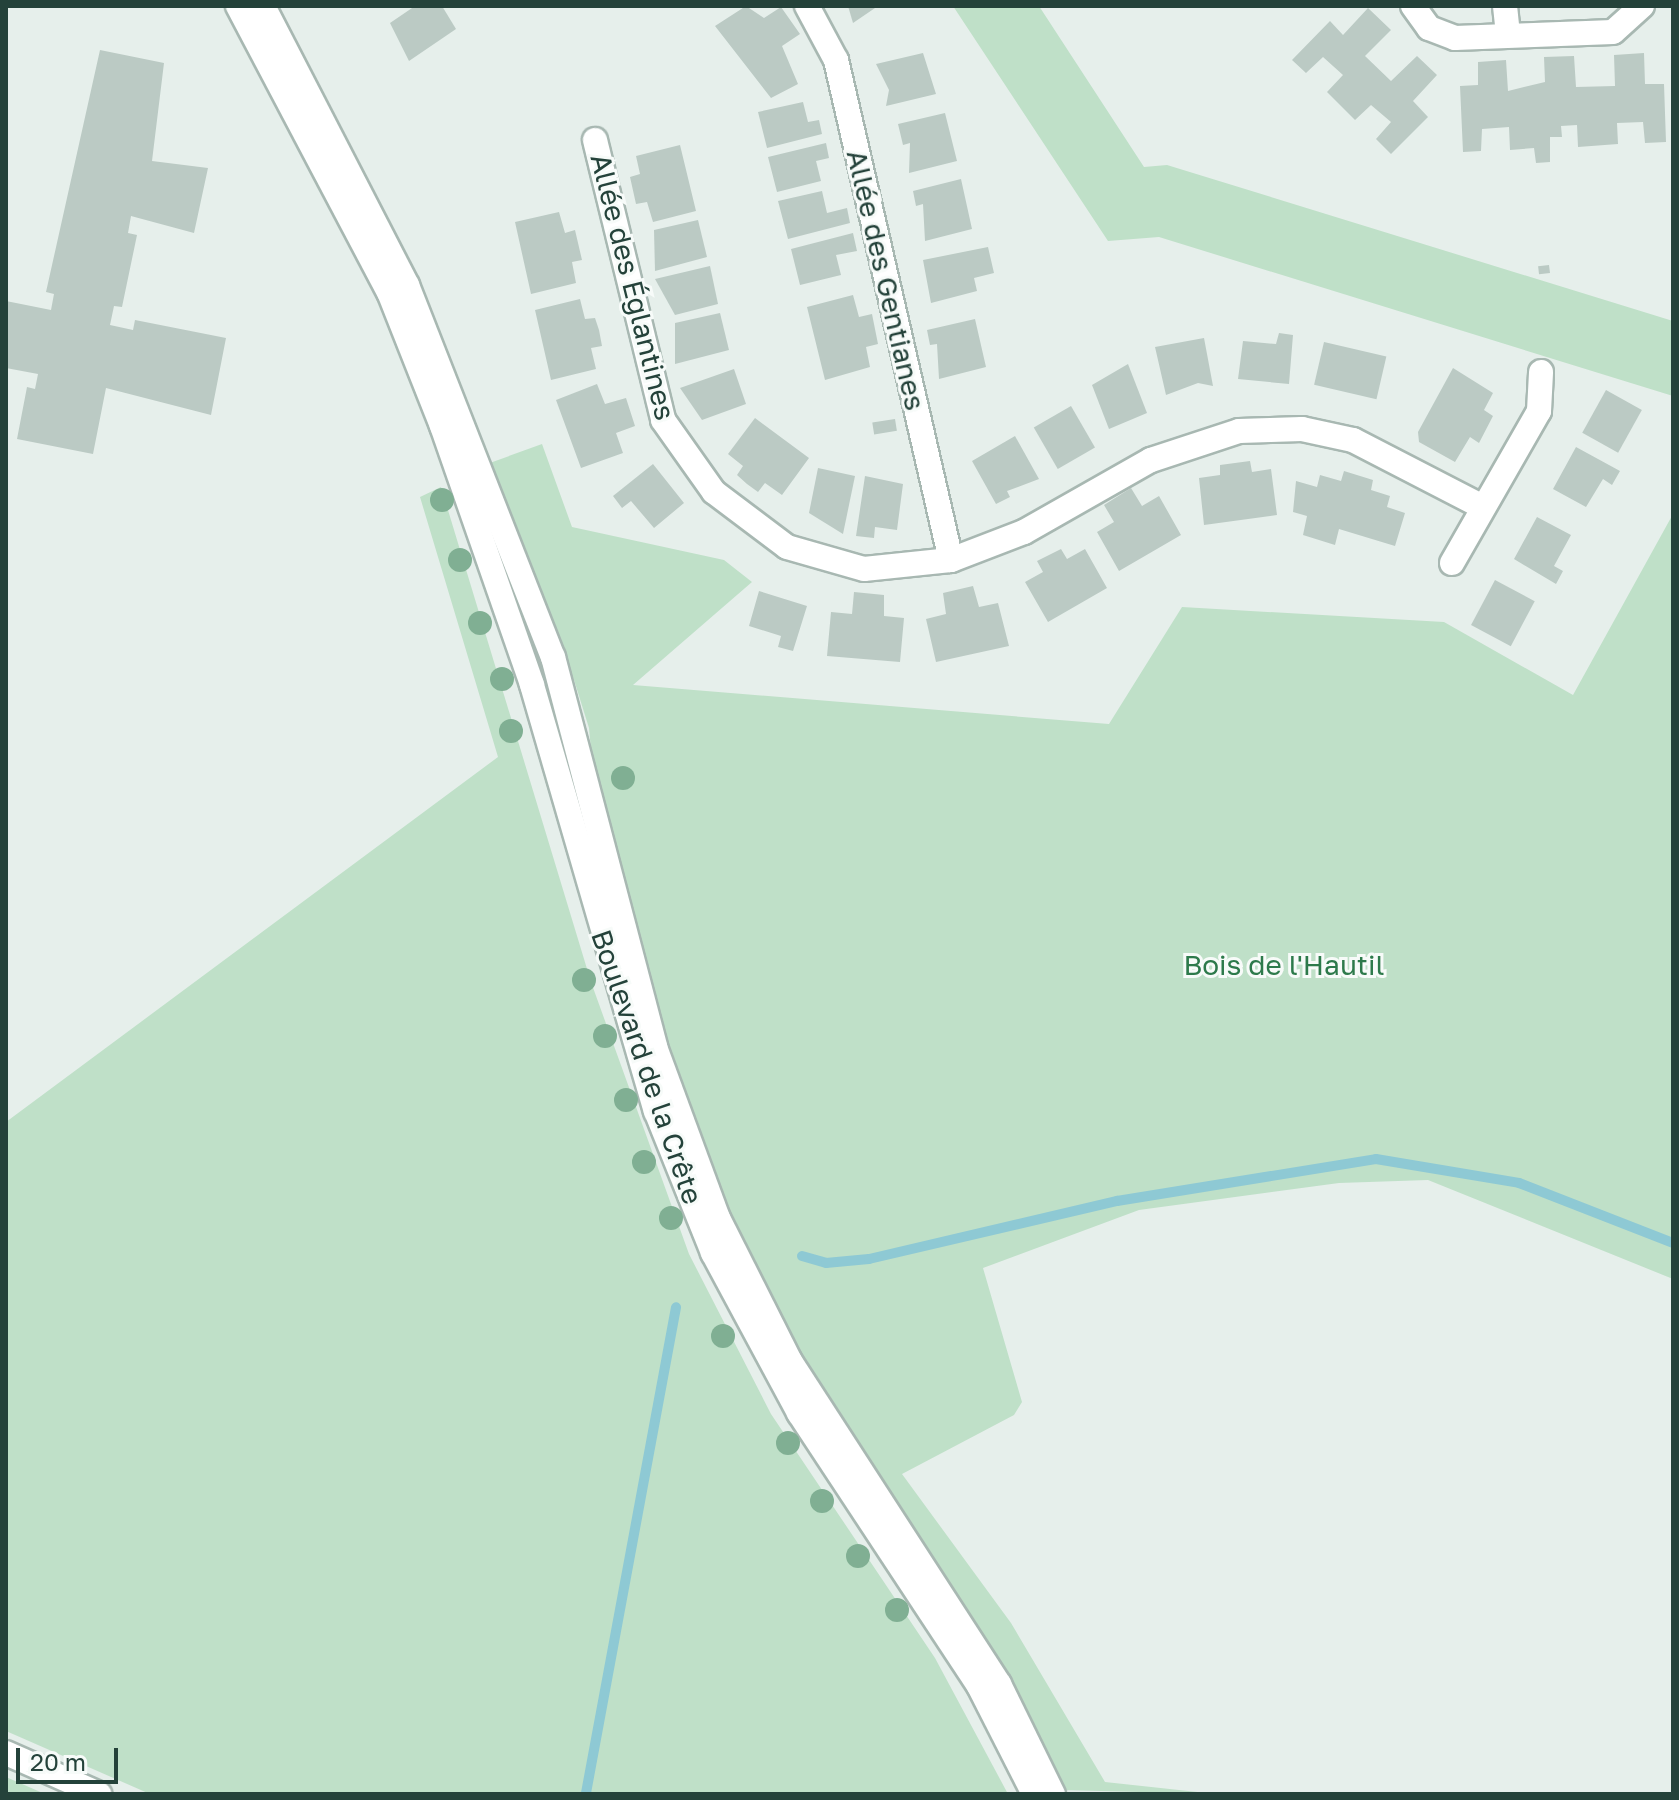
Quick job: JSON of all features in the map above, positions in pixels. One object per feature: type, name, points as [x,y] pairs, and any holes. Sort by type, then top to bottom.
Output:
[{"type":"street","points":[[238,6],[389,292],[482,510]]},
{"type":"street","points":[[263,6],[407,285],[482,510]]},
{"type":"street","name":"Allée des Gentianes","points":[[807,6],[836,60],[951,560]]},
{"type":"street","points":[[1413,6],[1444,37],[1613,32],[1642,6]]},
{"type":"street","points":[[1505,6],[1508,35]]},
{"type":"street","name":"Allée des Églantines","points":[[595,140],[655,397],[677,445],[714,492],[772,539],[839,564],[891,570],[951,560],[1014,537],[1151,460],[1239,431],[1302,429],[1353,440],[1483,507]]},
{"type":"street","points":[[1452,563],[1539,411],[1541,372]]},
{"type":"street","name":"Boulevard de la Crête","points":[[482,510],[656,1111],[707,1239],[769,1364],[979,1686],[1034,1794]]},
{"type":"street","name":"Boulevard de la Crête","points":[[482,510],[560,677],[590,819],[651,1033],[718,1218],[790,1361],[999,1684],[1053,1794]]},
{"type":"street","points":[[6,1753],[99,1794]]},
{"type":"green space","points":[[953,6],[1039,6],[1144,167],[1167,165],[1673,321],[1673,396],[1159,237],[1108,241]]},
{"type":"green space","name":"Bois de l'Hautil","points":[[542,444],[572,527],[724,560],[752,582],[633,685],[1109,724],[1182,607],[1444,622],[1573,695],[1673,514],[1673,1279],[1428,1180],[1339,1183],[1139,1210],[983,1268],[1022,1402],[1014,1415],[902,1474],[1011,1623],[1105,1782],[1216,1794],[1062,1790],[1020,1698],[835,1418],[728,1215],[675,1074],[595,794],[589,728],[574,680],[540,609],[487,464]]},
{"type":"green space","points":[[441,487],[591,982],[689,1254],[771,1414],[935,1658],[1008,1794],[150,1794],[6,1731],[6,1122],[498,757],[420,497]]},
{"type":"green space","points":[[6,1777],[45,1794],[6,1794]]},
{"type":"building","points":[[415,6],[442,6],[456,29],[409,61],[390,23]]},
{"type":"building","points":[[746,6],[764,18],[781,7],[800,34],[782,46],[798,84],[771,98],[715,26]]},
{"type":"building","points":[[848,6],[878,6],[853,23]]},
{"type":"building","points":[[1368,8],[1391,30],[1365,56],[1391,81],[1417,56],[1437,75],[1413,101],[1428,117],[1391,154],[1376,139],[1391,122],[1371,105],[1355,120],[1327,92],[1343,75],[1323,57],[1306,73],[1292,60],[1330,21],[1343,35]]},
{"type":"building","points":[[100,50],[164,63],[152,161],[208,168],[194,233],[131,216],[128,233],[137,235],[122,307],[114,306],[110,325],[133,330],[135,320],[226,338],[211,415],[106,388],[93,454],[17,439],[27,387],[35,389],[38,374],[6,368],[6,301],[51,310],[54,294],[46,292]]},
{"type":"building","points":[[923,53],[936,94],[886,106],[889,90],[876,64]]},
{"type":"building","points":[[1644,53],[1645,84],[1664,84],[1666,142],[1645,143],[1643,122],[1617,123],[1618,144],[1578,147],[1577,125],[1561,126],[1562,137],[1550,137],[1550,162],[1536,163],[1534,148],[1510,150],[1509,127],[1482,129],[1481,151],[1463,152],[1460,86],[1478,85],[1478,62],[1506,60],[1508,91],[1545,82],[1544,57],[1574,56],[1576,87],[1615,86],[1614,55]]},
{"type":"building","points":[[803,102],[808,122],[819,120],[822,134],[767,148],[758,112]]},
{"type":"building","points":[[945,113],[957,161],[909,173],[910,143],[903,145],[898,124]]},
{"type":"building","points":[[826,143],[829,158],[816,161],[821,181],[777,192],[768,157]]},
{"type":"building","points":[[680,145],[696,211],[653,222],[647,202],[636,204],[630,177],[640,174],[636,156]]},
{"type":"building","points":[[961,179],[972,229],[925,241],[923,204],[916,206],[913,191]]},
{"type":"building","points":[[822,191],[827,213],[847,208],[850,223],[788,239],[778,201]]},
{"type":"building","points":[[559,212],[565,233],[575,230],[582,260],[572,262],[576,283],[531,294],[515,222]]},
{"type":"building","points":[[698,220],[707,257],[655,271],[654,230]]},
{"type":"building","points":[[853,233],[857,251],[836,255],[841,275],[800,285],[791,249]]},
{"type":"building","points":[[988,247],[994,273],[974,278],[977,291],[931,303],[923,260]]},
{"type":"building","points":[[1549,265],[1550,273],[1539,274],[1538,266]]},
{"type":"building","points":[[710,266],[718,304],[675,315],[655,279]]},
{"type":"building","points":[[853,295],[859,317],[872,314],[878,344],[866,347],[870,367],[825,380],[807,307]]},
{"type":"building","points":[[580,299],[585,319],[595,318],[599,330],[602,346],[591,348],[596,369],[551,380],[535,310]]},
{"type":"building","points":[[720,313],[729,350],[675,364],[675,323]]},
{"type":"building","points":[[975,319],[986,367],[939,379],[937,344],[930,345],[927,330]]},
{"type":"building","points":[[1279,333],[1293,335],[1289,384],[1238,379],[1243,341],[1276,344]]},
{"type":"building","points":[[1204,338],[1213,386],[1198,383],[1166,395],[1155,347]]},
{"type":"building","points":[[1324,342],[1386,356],[1376,399],[1314,385]]},
{"type":"building","points":[[1128,364],[1147,413],[1109,429],[1092,385]]},
{"type":"building","points":[[1453,368],[1493,393],[1484,410],[1493,416],[1479,443],[1470,437],[1455,462],[1419,442],[1418,432]]},
{"type":"building","points":[[734,369],[746,404],[702,420],[680,388]]},
{"type":"building","points":[[597,384],[605,404],[626,398],[635,426],[616,433],[623,453],[581,468],[556,400]]},
{"type":"building","points":[[1606,390],[1642,410],[1618,453],[1582,433]]},
{"type":"building","points":[[1071,406],[1095,448],[1058,469],[1034,428]]},
{"type":"building","points":[[755,418],[809,458],[782,495],[765,483],[758,492],[747,484],[737,475],[743,466],[728,454]]},
{"type":"building","points":[[895,419],[897,431],[874,434],[872,423]]},
{"type":"building","points":[[1015,436],[1039,479],[1007,491],[1010,497],[996,504],[972,461]]},
{"type":"building","points":[[1576,447],[1620,471],[1612,485],[1603,479],[1586,507],[1553,489]]},
{"type":"building","points":[[1250,461],[1252,472],[1271,469],[1277,515],[1204,525],[1199,478],[1220,475],[1220,465]]},
{"type":"building","points":[[653,464],[684,503],[654,528],[631,501],[622,508],[613,496]]},
{"type":"building","points":[[818,468],[855,476],[843,534],[809,513]]},
{"type":"building","points":[[1344,471],[1373,480],[1371,490],[1390,496],[1387,507],[1405,513],[1395,546],[1339,529],[1335,545],[1303,535],[1307,516],[1293,512],[1296,481],[1317,487],[1320,475],[1341,481]]},
{"type":"building","points":[[865,476],[903,484],[897,530],[875,527],[874,538],[856,536]]},
{"type":"building","points":[[1131,488],[1142,506],[1159,496],[1181,535],[1119,571],[1097,532],[1114,522],[1104,505]]},
{"type":"building","points":[[1537,517],[1571,535],[1554,566],[1563,571],[1556,584],[1514,559]]},
{"type":"building","points":[[1061,549],[1067,559],[1085,549],[1107,588],[1048,622],[1025,582],[1043,572],[1037,561]]},
{"type":"building","points":[[1495,580],[1535,601],[1511,646],[1471,625]]},
{"type":"building","points":[[973,586],[979,607],[998,603],[1009,646],[936,662],[926,619],[946,614],[943,593]]},
{"type":"building","points":[[759,591],[807,606],[793,651],[778,647],[781,636],[749,626]]},
{"type":"building","points":[[854,592],[884,595],[884,616],[904,618],[900,662],[827,656],[831,612],[852,614]]},
{"type":"waterway","points":[[802,1256],[826,1263],[869,1259],[1117,1201],[1376,1159],[1519,1183],[1673,1243]]},
{"type":"waterway","points":[[586,1793],[676,1307]]}]
